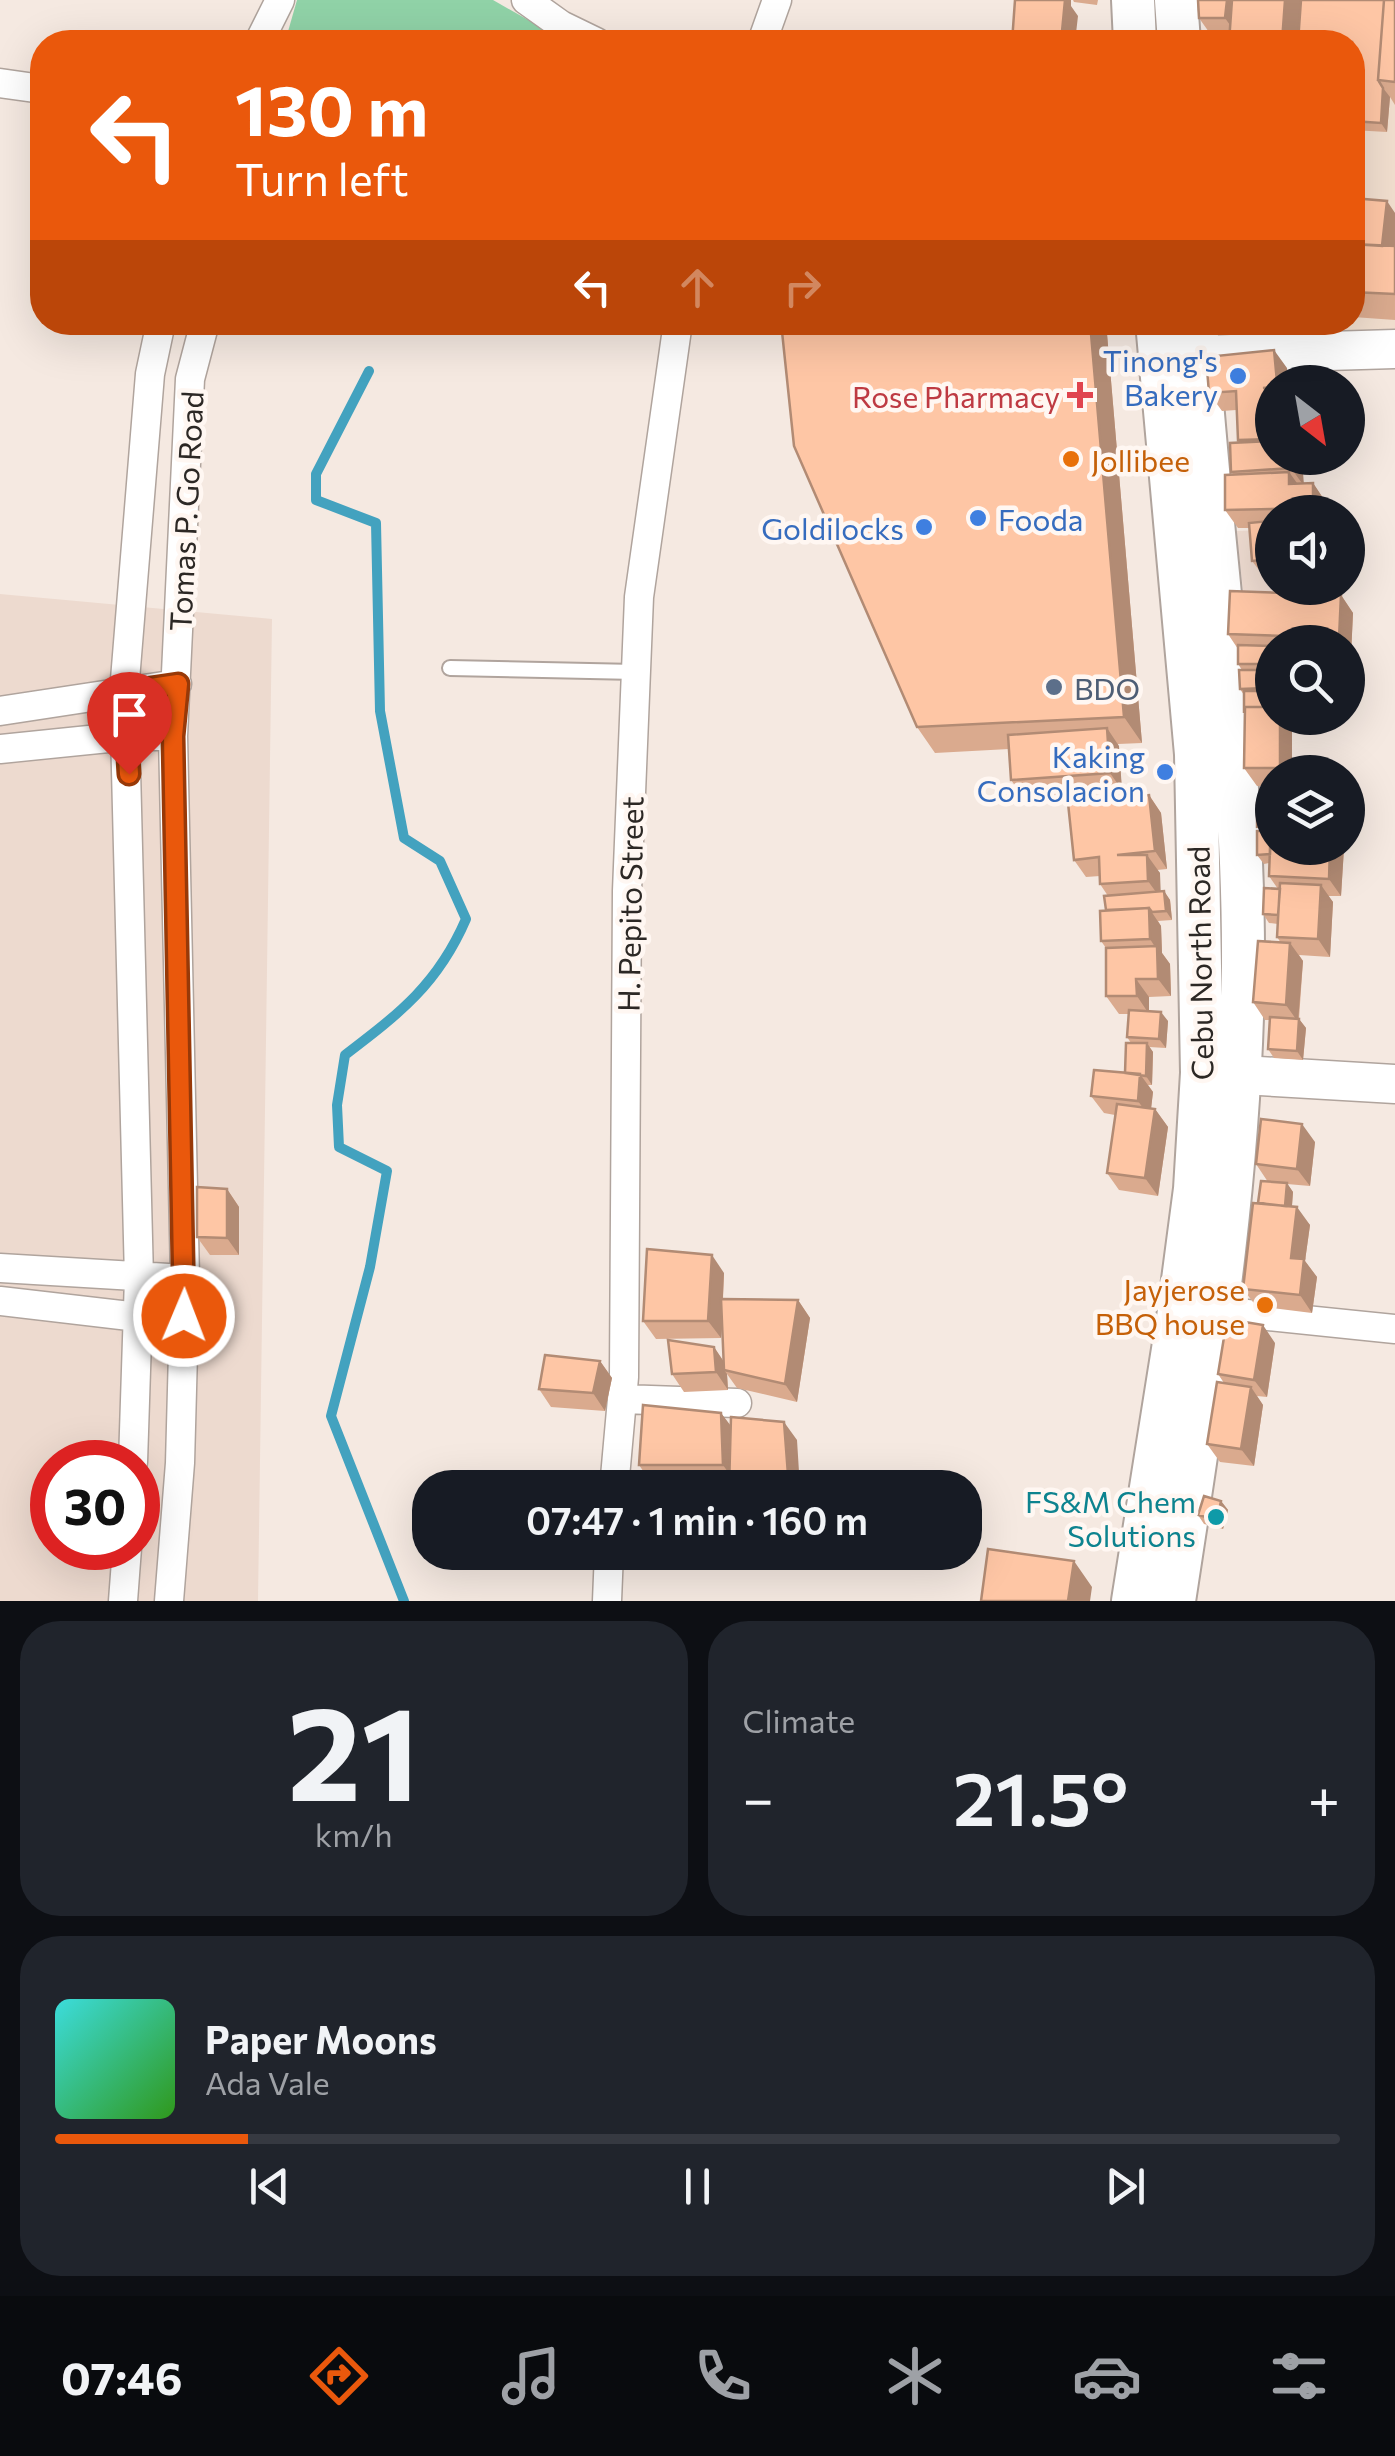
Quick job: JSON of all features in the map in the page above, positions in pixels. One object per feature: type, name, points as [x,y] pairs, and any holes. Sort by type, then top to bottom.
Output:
[{"type":"main road","points":[[1134,0],[1135,30]]},
{"type":"main road","points":[[1176,0],[1178,30]]},
{"type":"main road","name":"Cebu North Road","points":[[1158,335],[1232,1206],[1174,1601]]},
{"type":"main road","name":"Cebu North Road","points":[[1133,1601],[1195,1189],[1220,1073],[1240,851],[1197,339]]},
{"type":"street","points":[[265,30],[280,0]]},
{"type":"street","points":[[526,0],[571,30]]},
{"type":"street","points":[[766,30],[777,0]]},
{"type":"street","points":[[0,83],[30,87]]},
{"type":"street","name":"Tomas P. Go Road","points":[[134,1440],[139,1278],[124,692],[150,374],[158,335]]},
{"type":"street","name":"Tomas P. Go Road","points":[[169,1601],[180,1462],[184,1316],[173,736],[190,379],[202,335]]},
{"type":"street","name":"H. Pepito Street","points":[[616,1470],[622,1399],[627,890],[639,597],[676,335]]},
{"type":"street","points":[[1197,339],[1395,349]]},
{"type":"street","points":[[0,711],[178,684]]},
{"type":"street","points":[[0,749],[128,736],[173,736]]},
{"type":"street","points":[[1220,1073],[1395,1084]]},
{"type":"street","points":[[0,1268],[184,1279]]},
{"type":"street","points":[[0,1301],[138,1317],[184,1316]]},
{"type":"street","points":[[1218,1311],[1395,1329]]},
{"type":"street","points":[[622,1399],[737,1402]]},
{"type":"street","points":[[124,1601],[126,1570]]},
{"type":"street","points":[[607,1601],[608,1570]]},
{"type":"lane","points":[[450,668],[636,672]]},
{"type":"shaded area","points":[[1209,0],[1395,0],[1395,332],[1365,333],[1365,30],[1211,30]]},
{"type":"shaded area","points":[[1255,530],[1255,605],[1313,608],[1245,605],[1236,531]]},
{"type":"shaded area","points":[[0,594],[272,619],[258,1601],[0,1601]]},
{"type":"green space","points":[[297,0],[493,0],[546,30],[288,30]]},
{"type":"building","points":[[1015,0],[1065,0],[1062,30],[1013,30]]},
{"type":"building","points":[[1198,0],[1227,0],[1225,18],[1199,18]]},
{"type":"building","points":[[1232,0],[1285,0],[1283,30],[1230,30]]},
{"type":"building","points":[[1301,0],[1384,0],[1378,80],[1383,88],[1381,123],[1365,122],[1365,30],[1299,30]]},
{"type":"building","points":[[1384,0],[1395,0],[1395,82],[1378,80]]},
{"type":"building","points":[[1365,199],[1387,201],[1382,246],[1365,245]]},
{"type":"building","points":[[1365,245],[1395,246],[1395,294],[1365,293]]},
{"type":"building","name":"Fooda","points":[[782,335],[1091,335],[1124,717],[917,727],[794,446]]},
{"type":"building","points":[[1274,350],[1275,365],[1255,365],[1255,440],[1238,440],[1236,391],[1209,393],[1206,357]]},
{"type":"building","points":[[1255,442],[1255,470],[1231,472],[1230,443]]},
{"type":"building","points":[[1225,475],[1289,475],[1289,484],[1313,483],[1313,495],[1255,495],[1255,509],[1225,510]]},
{"type":"building","points":[[1255,522],[1255,561],[1252,561],[1249,523]]},
{"type":"building","points":[[1230,591],[1255,592],[1255,605],[1341,605],[1340,625],[1255,625],[1255,635],[1228,634]]},
{"type":"building","points":[[1238,645],[1255,646],[1255,664],[1238,664]]},
{"type":"building","points":[[1239,670],[1255,670],[1255,688],[1240,689]]},
{"type":"building","points":[[1244,691],[1255,691],[1255,707],[1245,707],[1244,713]]},
{"type":"building","points":[[1245,707],[1255,707],[1255,735],[1280,735],[1280,755],[1255,755],[1255,768],[1244,768]]},
{"type":"building","points":[[1107,728],[1110,773],[1011,780],[1008,735]]},
{"type":"building","points":[[1149,795],[1155,851],[1117,855],[1147,855],[1148,881],[1100,884],[1099,857],[1074,860],[1068,803]]},
{"type":"building","points":[[1269,865],[1329,865],[1329,879],[1269,876]]},
{"type":"building","points":[[1280,883],[1321,885],[1318,939],[1277,937]]},
{"type":"building","points":[[1264,888],[1280,889],[1278,915],[1263,914]]},
{"type":"building","points":[[1164,891],[1166,911],[1106,910],[1104,896]]},
{"type":"building","points":[[1149,908],[1150,939],[1101,941],[1100,911]]},
{"type":"building","points":[[1258,941],[1290,943],[1286,1005],[1253,1002]]},
{"type":"building","points":[[1157,946],[1158,979],[1136,979],[1137,996],[1106,996],[1106,948]]},
{"type":"building","points":[[1129,1010],[1161,1012],[1159,1039],[1127,1037]]},
{"type":"building","points":[[1270,1017],[1299,1019],[1297,1051],[1268,1049]]},
{"type":"building","points":[[1126,1043],[1147,1043],[1146,1076],[1125,1073]]},
{"type":"building","points":[[1094,1070],[1140,1074],[1138,1101],[1091,1096]]},
{"type":"building","points":[[1117,1104],[1155,1109],[1145,1178],[1107,1173]]},
{"type":"building","points":[[1261,1119],[1302,1124],[1297,1169],[1256,1164]]},
{"type":"building","points":[[1261,1181],[1287,1183],[1285,1206],[1258,1203]]},
{"type":"building","points":[[197,1187],[227,1189],[227,1238],[197,1237]]},
{"type":"building","points":[[1253,1203],[1297,1207],[1291,1258],[1304,1259],[1300,1295],[1243,1289]]},
{"type":"building","points":[[647,1249],[712,1255],[708,1321],[643,1321]]},
{"type":"building","points":[[721,1299],[798,1300],[785,1384],[724,1370]]},
{"type":"building","points":[[1227,1319],[1263,1325],[1254,1380],[1218,1374]]},
{"type":"building","points":[[668,1340],[714,1347],[716,1372],[672,1374]]},
{"type":"building","points":[[545,1355],[600,1361],[593,1393],[539,1389]]},
{"type":"building","points":[[1217,1382],[1251,1387],[1241,1449],[1207,1444]]},
{"type":"building","points":[[643,1405],[721,1413],[723,1465],[639,1465]]},
{"type":"building","points":[[731,1417],[784,1422],[788,1470],[730,1470]]},
{"type":"building","points":[[1204,1496],[1221,1501],[1217,1520],[1198,1515]]},
{"type":"building","points":[[988,1549],[1074,1561],[1068,1601],[981,1601]]},
{"type":"waterway","points":[[369,371],[316,474],[316,500],[376,523],[380,711],[404,838],[440,861],[466,919],[443,962],[416,996],[345,1055],[337,1105],[339,1147],[387,1171],[370,1267],[331,1416],[404,1601]]},
{"type":"place","name":"Tinong's Bakery","points":[[1238,376]]},
{"type":"place","name":"Rose Pharmacy","points":[[1080,395]]},
{"type":"place","name":"Jollibee","points":[[1071,459]]},
{"type":"place","name":"Fooda","points":[[978,518]]},
{"type":"place","name":"Goldilocks","points":[[924,527]]},
{"type":"place","name":"BDO","points":[[1054,687]]},
{"type":"place","name":"Kaking Consolacion","points":[[1165,772]]},
{"type":"place","name":"Jayjerose BBQ house","points":[[1265,1305]]},
{"type":"place","name":"FS&M Chem Solutions","points":[[1216,1517]]},
{"type":"route","points":[[129,774],[124,692],[178,684],[173,736],[184,1316]]}]
